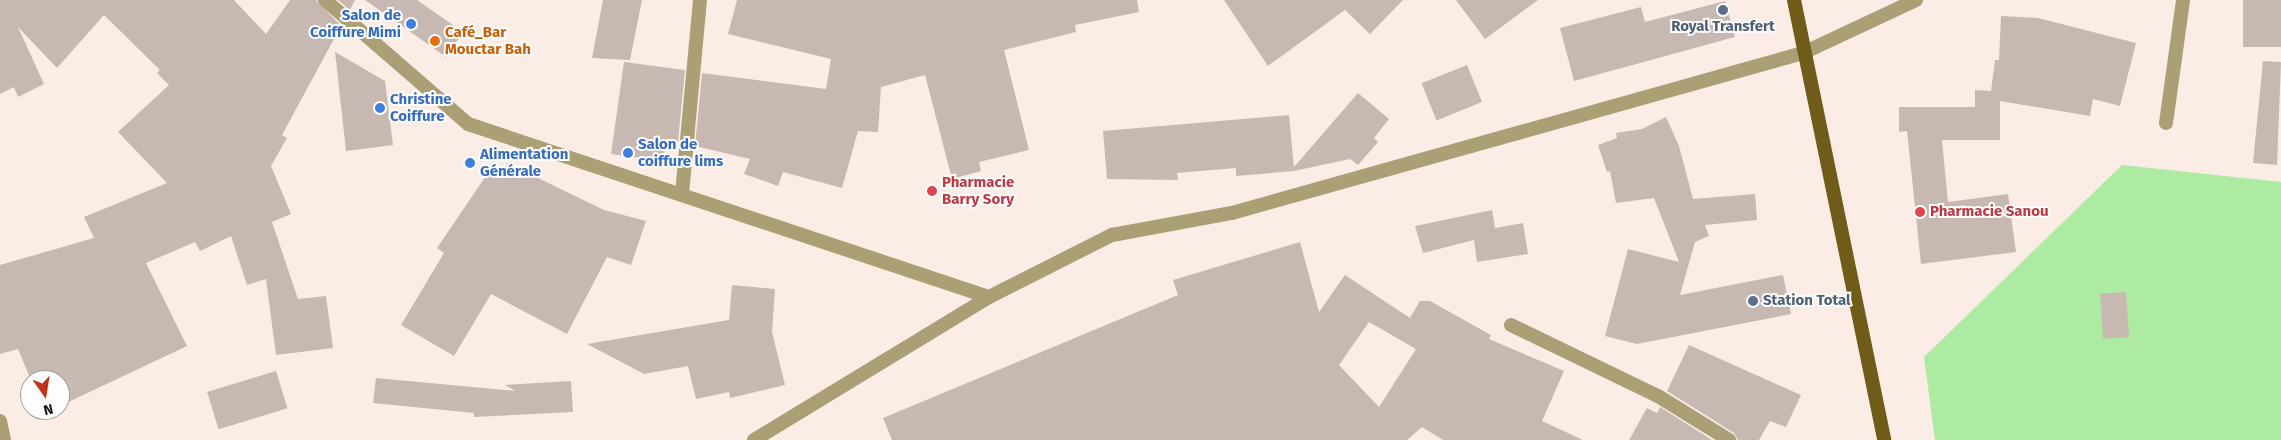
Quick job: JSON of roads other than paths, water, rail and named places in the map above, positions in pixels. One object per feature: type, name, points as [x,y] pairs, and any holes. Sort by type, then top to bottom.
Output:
[{"type":"main road","points":[[1794,0],[1884,440]]},
{"type":"street","points":[[325,0],[468,124],[989,297]]},
{"type":"street","points":[[754,440],[989,297],[1112,235],[1232,213],[1804,53],[1916,0]]},
{"type":"street","points":[[2166,123],[2182,0]]},
{"type":"street","points":[[682,194],[698,1]]},
{"type":"street","points":[[1511,325],[1658,396],[1729,440]]},
{"type":"street","points":[[0,421],[4,440]]},
{"type":"place","name":"Royal Transfert","points":[[1723,10]]},
{"type":"place","name":"Salon de Coiffure Mimi","points":[[411,24]]},
{"type":"place","name":"Café_Bar Mouctar Bah","points":[[435,41]]},
{"type":"place","name":"Christine Coiffure","points":[[380,108]]},
{"type":"place","name":"Salon de coiffure lims","points":[[628,153]]},
{"type":"place","name":"Alimentation Générale","points":[[470,163]]},
{"type":"place","name":"Pharmacie Barry Sory","points":[[932,191]]},
{"type":"place","name":"Pharmacie Sanou","points":[[1920,212]]},
{"type":"place","name":"Station Total","points":[[1753,301]]}]
